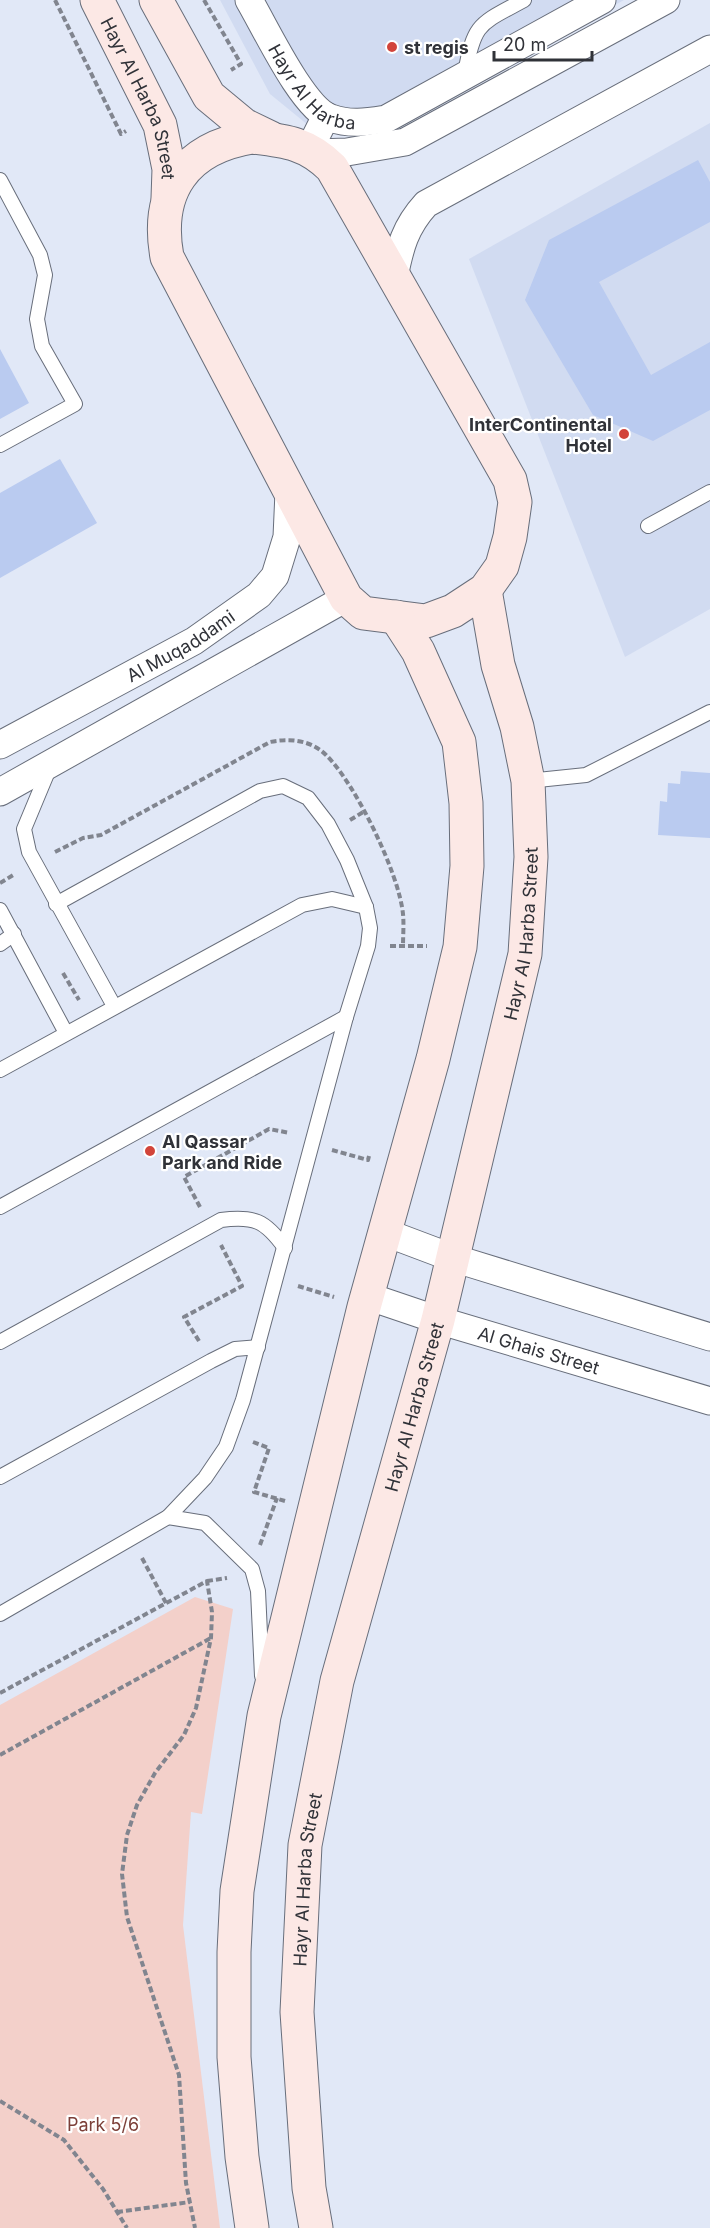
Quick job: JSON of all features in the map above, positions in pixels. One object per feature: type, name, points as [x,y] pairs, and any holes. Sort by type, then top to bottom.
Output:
[{"type":"main road","name":"Hayr Al Harba Street","points":[[97,0],[160,125],[169,169],[168,199]]},
{"type":"main road","points":[[156,0],[209,96],[244,125],[275,140]]},
{"type":"main road","points":[[252,137],[275,140],[294,143],[316,153],[332,168],[510,480],[515,502],[510,537],[502,566],[485,590],[453,611],[426,621],[363,613],[346,598],[167,257],[163,232],[168,199],[177,176],[203,154],[226,141],[252,137]]},
{"type":"main road","name":"Hayr Al Harba Street","points":[[316,2228],[309,2188],[297,2012],[305,1845],[337,1681],[438,1320],[525,954],[531,857],[528,781],[517,727],[498,665],[485,590]]},
{"type":"main road","points":[[252,2228],[242,2157],[234,2057],[234,1952],[237,1891],[264,1716],[366,1301],[433,1059],[460,947],[467,855],[466,803],[459,742],[418,651],[396,617]]},
{"type":"street","name":"Hayr Al Harba","points":[[249,0],[308,100],[326,116],[356,124],[386,119],[602,0]]},
{"type":"street","points":[[326,116],[315,138],[316,153],[347,153],[405,142],[666,0]]},
{"type":"street","points":[[394,277],[399,252],[410,222],[426,204],[710,49]]},
{"type":"street","name":"Al Muqaddami","points":[[0,746],[194,641],[259,595],[275,576],[287,537],[289,492]]},
{"type":"street","name":"Al Muqaddami","points":[[0,792],[346,598]]},
{"type":"street","points":[[384,1232],[453,1258],[710,1337]]},
{"type":"street","name":"Al Ghais Street","points":[[366,1301],[438,1320],[710,1401]]},
{"type":"lane","points":[[465,74],[476,31],[489,19],[524,0]]},
{"type":"lane","points":[[0,180],[40,255],[45,275],[37,319],[42,346],[75,404],[0,445]]},
{"type":"lane","points":[[648,526],[710,492]]},
{"type":"lane","points":[[528,781],[586,775],[710,712]]},
{"type":"lane","points":[[52,762],[24,829],[29,852],[114,1006]]},
{"type":"lane","points":[[0,1614],[168,1517],[205,1478],[226,1447],[277,1279],[346,1017],[368,946],[370,928],[366,907],[347,860],[328,824],[308,798],[283,786],[260,791],[56,904]]},
{"type":"lane","points":[[0,1070],[302,905],[332,899],[366,907]]},
{"type":"lane","points":[[0,910],[66,1033]]},
{"type":"lane","points":[[0,944],[14,934]]},
{"type":"lane","points":[[0,1207],[346,1017]]},
{"type":"lane","points":[[0,1342],[221,1220],[248,1217],[273,1232],[285,1248]]},
{"type":"lane","points":[[0,1477],[211,1360],[235,1349],[258,1347]]},
{"type":"lane","points":[[168,1517],[205,1523],[252,1569],[258,1591],[264,1716]]},
{"type":"path","points":[[368,946],[460,947]]},
{"type":"path","points":[[35,975],[57,962],[90,1019]]},
{"type":"path","points":[[242,1286],[184,1177],[269,1129],[290,1134],[293,1123]]},
{"type":"path","points":[[211,1360],[184,1317],[260,1275],[366,1301]]},
{"type":"path","points":[[232,1432],[268,1448],[254,1492],[315,1510]]},
{"type":"path","points":[[131,1538],[166,1603]]},
{"type":"path","points":[[0,1693],[207,1581],[212,1612],[212,1638],[196,1708],[184,1735],[155,1773],[137,1804],[127,1835],[122,1874],[127,1917],[179,2075],[190,2202],[195,2228]]},
{"type":"path","points":[[0,1755],[212,1638]]},
{"type":"path","points":[[0,2101],[64,2140],[103,2189],[127,2228]]},
{"type":"path","points":[[117,2212],[190,2202]]},
{"type":"shaded area","name":"st regis","points":[[220,0],[624,0],[391,128],[319,134],[270,94]]},
{"type":"shaded area","name":"InterContinental Hotel","points":[[710,123],[710,609],[625,657],[469,259]]},
{"type":"green space","name":"Park 5/6","points":[[195,1597],[233,1609],[202,1814],[191,1812],[183,1925],[220,2228],[0,2228],[0,1705]]},
{"type":"building","points":[[698,160],[710,182],[710,222],[599,282],[651,375],[710,342],[710,410],[653,441],[593,415],[525,300],[549,240]]},
{"type":"building","points":[[0,349],[29,403],[0,419]]},
{"type":"building","points":[[60,459],[97,523],[0,578],[0,493]]},
{"type":"building","points":[[681,771],[710,773],[710,838],[658,835],[660,801],[667,802],[668,783],[680,784]]},
{"type":"place","name":"st regis","points":[[392,47]]},
{"type":"place","name":"InterContinental Hotel","points":[[624,434]]},
{"type":"place","name":"Al Qassar Park and Ride","points":[[150,1151]]}]
